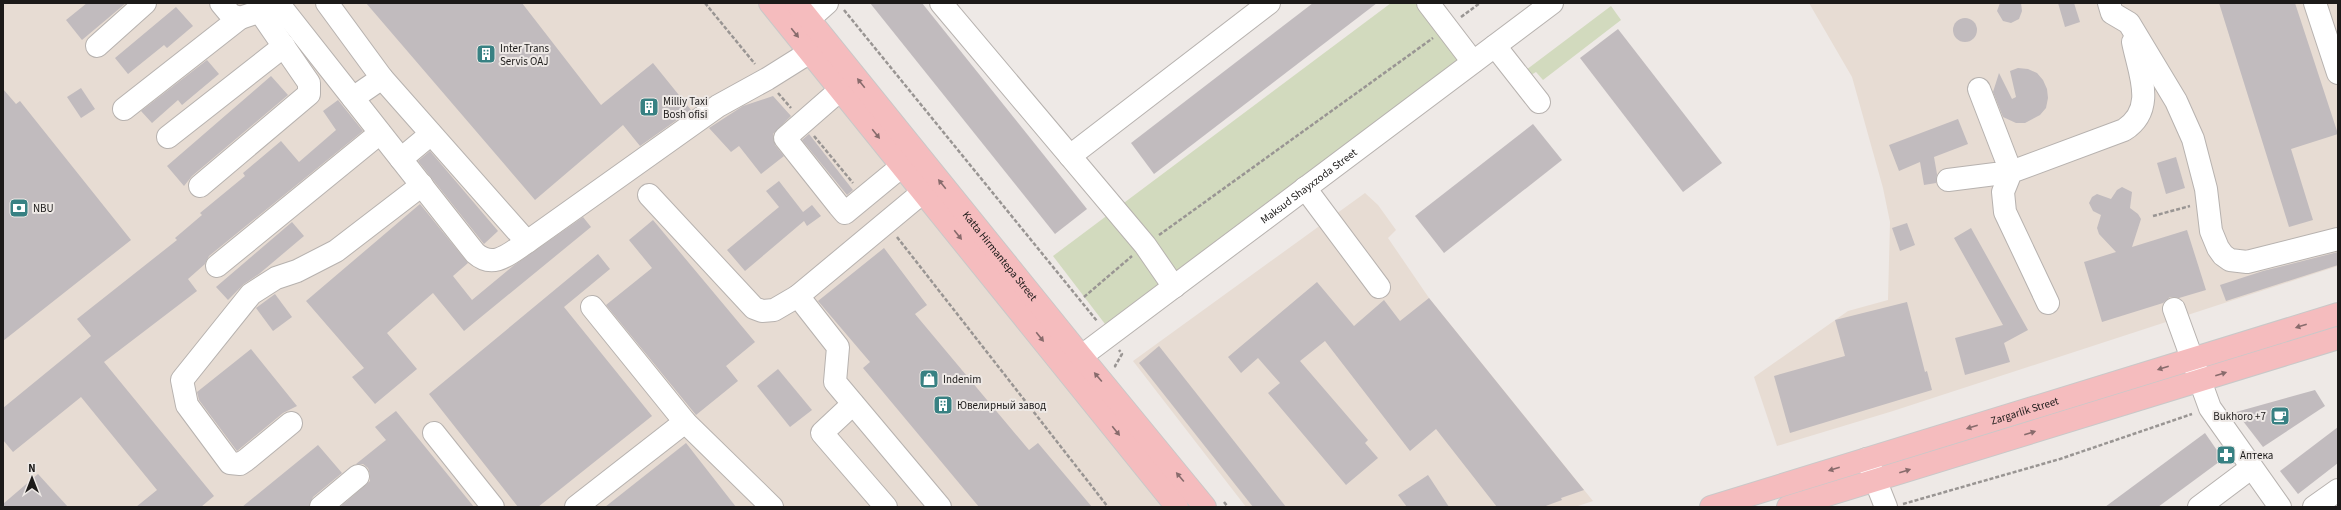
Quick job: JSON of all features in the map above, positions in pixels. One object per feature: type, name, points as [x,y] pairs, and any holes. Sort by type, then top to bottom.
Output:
[{"type":"main road","name":"Katta Hirmаntepa Street","points":[[770,3],[818,46],[1073,362],[1177,507]]},
{"type":"main road","name":"Katta Hirmаntepa Street","points":[[803,11],[818,46],[840,90],[923,192],[1073,362],[1214,504]]},
{"type":"main road","name":"Zargarlik Street","points":[[1711,507],[2338,314]]},
{"type":"main road","name":"Zargarlik Street","points":[[1788,507],[2338,338]]},
{"type":"street","points":[[97,46],[145,3]]},
{"type":"street","points":[[221,3],[231,15],[260,8]]},
{"type":"street","points":[[327,3],[382,78],[528,242]]},
{"type":"street","points":[[941,3],[1145,246],[1174,287]]},
{"type":"street","points":[[1070,156],[1269,3]]},
{"type":"street","points":[[1428,3],[1473,62]]},
{"type":"street","name":"Maksud Shayxzoda Street","points":[[1073,362],[1552,3]]},
{"type":"street","points":[[2109,3],[2112,12],[2129,23],[2176,101],[2193,138],[2208,202],[2212,230],[2218,248],[2230,260],[2247,262],[2338,239]]},
{"type":"street","points":[[2315,3],[2338,73]]},
{"type":"street","points":[[803,11],[835,6]]},
{"type":"street","points":[[200,186],[309,94],[309,83],[260,8]]},
{"type":"street","points":[[260,8],[353,98],[422,186],[483,260],[494,261],[528,242],[718,106],[767,79],[818,46]]},
{"type":"street","points":[[124,109],[260,8]]},
{"type":"street","points":[[1948,180],[2011,172],[2124,130],[2134,123],[2142,110],[2144,98],[2129,23]]},
{"type":"street","points":[[168,137],[284,46]]},
{"type":"street","points":[[1495,46],[1539,102]]},
{"type":"street","points":[[353,98],[382,78]]},
{"type":"street","points":[[1979,89],[2011,172],[2003,192],[2003,205],[2048,303]]},
{"type":"street","points":[[840,90],[785,138],[839,206],[845,213],[902,166]]},
{"type":"street","points":[[217,266],[380,133]]},
{"type":"street","points":[[401,159],[431,134]]},
{"type":"street","points":[[291,423],[240,464],[230,463],[187,405],[182,380],[251,294],[276,278],[297,271],[336,252],[422,186]]},
{"type":"street","points":[[1305,188],[1379,287]]},
{"type":"street","points":[[649,195],[754,308],[762,311],[774,310],[798,296],[923,192]]},
{"type":"street","points":[[798,296],[838,347],[835,382],[940,507]]},
{"type":"street","points":[[592,307],[685,422],[772,507]]},
{"type":"street","points":[[2174,309],[2210,408],[2280,507]]},
{"type":"street","points":[[853,404],[822,433],[886,507]]},
{"type":"street","points":[[576,507],[685,422]]},
{"type":"street","points":[[434,433],[493,507]]},
{"type":"street","points":[[1867,459],[1874,481],[1894,506]]},
{"type":"street","points":[[2199,507],[2251,468]]},
{"type":"street","points":[[321,507],[358,476]]},
{"type":"path","points":[[705,3],[796,114]]},
{"type":"path","points":[[1084,297],[1145,246],[1480,3]]},
{"type":"path","points":[[835,6],[1109,335],[1122,354],[1114,366],[1120,373]]},
{"type":"path","points":[[811,132],[856,186]]},
{"type":"path","points":[[2153,216],[2208,202]]},
{"type":"path","points":[[886,223],[1108,507]]},
{"type":"path","points":[[1894,506],[2060,459],[2210,408]]},
{"type":"path","points":[[1214,504],[1228,507]]},
{"type":"shaded area","points":[[3,3],[770,3],[1177,507],[3,507]]},
{"type":"shaded area","points":[[1809,3],[2338,3],[2338,266],[1893,411],[1777,446],[1754,377],[1848,311],[1888,300],[1890,222],[1883,188],[1852,77]]},
{"type":"shaded area","points":[[1365,193],[1378,205],[1396,230],[1388,238],[1429,298],[1593,501],[1575,507],[1246,507],[1133,361]]},
{"type":"green space","points":[[1391,3],[1415,3],[1458,60],[1105,324],[1053,256]]},
{"type":"green space","points":[[1611,6],[1621,20],[1543,80],[1536,72],[1526,78],[1522,73]]},
{"type":"building","points":[[87,3],[126,3],[82,40],[66,20]]},
{"type":"building","name":"Inter Trans Servis OAJ","points":[[366,3],[522,3],[601,105],[653,63],[691,110],[640,146],[623,125],[535,200]]},
{"type":"building","points":[[870,3],[922,3],[1087,209],[1055,234]]},
{"type":"building","points":[[1313,3],[1377,3],[1154,174],[1131,143]]},
{"type":"building","points":[[2000,3],[2021,3],[2022,11],[2019,19],[2011,23],[2003,21],[1997,11]]},
{"type":"building","points":[[2058,3],[2074,3],[2080,22],[2065,27]]},
{"type":"building","points":[[2219,3],[2295,3],[2338,134],[2291,149],[2313,220],[2289,227]]},
{"type":"building","points":[[176,7],[193,26],[167,48],[164,45],[128,74],[115,58]]},
{"type":"building","points":[[1965,18],[1974,21],[1977,30],[1974,39],[1965,42],[1956,39],[1953,30],[1956,21]]},
{"type":"building","points":[[1618,29],[1722,163],[1683,192],[1580,58]]},
{"type":"building","points":[[207,60],[219,74],[182,105],[178,100],[152,123],[141,111]]},
{"type":"building","points":[[2018,68],[2028,69],[2037,73],[2043,80],[2047,89],[2048,98],[2046,108],[2040,115],[2025,123],[2016,123],[2003,117],[1993,92],[1999,73],[2012,99],[2016,97],[2010,71]]},
{"type":"building","points":[[271,76],[288,95],[192,176],[184,186],[167,166]]},
{"type":"building","points":[[81,88],[95,109],[81,118],[67,97]]},
{"type":"building","points":[[3,89],[16,104],[20,101],[131,240],[3,341]]},
{"type":"building","points":[[773,96],[791,116],[773,134],[775,145],[784,156],[761,174],[739,146],[731,152],[709,128],[743,106]]},
{"type":"building","points":[[338,100],[363,131],[209,256],[205,264],[188,279],[197,291],[104,362],[214,496],[201,507],[136,507],[157,490],[81,397],[13,452],[3,440],[3,408],[91,336],[77,319],[177,240],[175,238],[202,215],[200,213],[245,176],[243,173],[281,141],[299,162],[336,130],[323,111]]},
{"type":"building","points":[[1958,119],[1968,144],[1934,157],[1937,174],[1936,183],[1924,185],[1920,162],[1899,171],[1889,145]]},
{"type":"building","points":[[1533,124],[1562,160],[1444,253],[1415,216]]},
{"type":"building","points":[[809,134],[853,190],[847,195],[802,140]]},
{"type":"building","points":[[430,151],[498,231],[484,244],[418,161]]},
{"type":"building","points":[[2176,157],[2185,188],[2166,194],[2157,163]]},
{"type":"building","points":[[779,181],[803,212],[812,205],[821,216],[807,226],[804,221],[745,271],[727,250],[779,207],[766,191]]},
{"type":"building","points":[[2122,187],[2132,192],[2130,208],[2138,214],[2141,219],[2132,247],[2187,230],[2206,290],[2179,298],[2170,297],[2163,303],[2102,322],[2084,262],[2116,252],[2099,234],[2097,228],[2101,215],[2093,211],[2089,203],[2092,197],[2097,194],[2111,199],[2117,190]]},
{"type":"building","points":[[420,204],[468,263],[453,276],[472,300],[513,266],[583,217],[591,227],[464,331],[433,293],[387,333],[417,369],[375,404],[352,377],[364,368],[306,301]]},
{"type":"building","points":[[653,220],[755,342],[726,366],[738,381],[696,415],[606,305],[652,268],[629,240]]},
{"type":"building","points":[[292,222],[304,236],[259,274],[244,284],[228,300],[216,287]]},
{"type":"building","points":[[1907,223],[1915,245],[1900,251],[1892,228]]},
{"type":"building","points":[[1971,228],[2028,330],[2004,343],[2010,362],[1965,375],[1955,338],[2003,325],[1954,238]]},
{"type":"building","name":"Ювелирный завод","points":[[884,248],[927,305],[915,314],[1029,450],[1038,443],[1092,507],[979,507],[863,368],[870,362],[818,301]]},
{"type":"building","points":[[2338,252],[2338,265],[2226,301],[2220,285],[2263,271]]},
{"type":"building","points":[[598,254],[610,269],[564,307],[652,416],[538,507],[518,507],[429,394]]},
{"type":"building","points":[[1317,282],[1354,326],[1384,300],[1400,321],[1429,298],[1584,490],[1561,498],[1562,500],[1543,507],[1497,507],[1436,429],[1410,451],[1325,341],[1300,361],[1368,440],[1365,443],[1378,458],[1346,485],[1268,393],[1280,383],[1258,358],[1241,373],[1228,357]]},
{"type":"building","points":[[275,294],[292,317],[273,331],[256,308]]},
{"type":"building","points":[[1907,302],[1925,372],[1927,371],[1932,390],[1790,433],[1774,376],[1845,356],[1835,320]]},
{"type":"building","points":[[1159,346],[1286,507],[1253,507],[1139,363]]},
{"type":"building","points":[[251,349],[297,406],[283,413],[237,451],[199,400],[197,392]]},
{"type":"building","points":[[778,369],[812,410],[790,427],[757,386]]},
{"type":"building","points":[[2315,390],[2325,406],[2263,447],[2236,412]]},
{"type":"building","points":[[396,411],[474,507],[340,507],[370,481],[368,468],[363,464],[356,464],[386,440],[375,427]]},
{"type":"building","points":[[2338,427],[2338,463],[2298,494],[2280,471]]},
{"type":"building","points":[[2205,433],[2223,459],[2158,507],[2105,507]]},
{"type":"building","points":[[686,443],[736,507],[605,507]]},
{"type":"building","points":[[318,445],[342,473],[313,497],[309,507],[242,507]]},
{"type":"building","points":[[38,474],[68,507],[3,507],[3,504]]},
{"type":"building","points":[[1428,475],[1449,507],[1407,507],[1398,495]]},
{"type":"place","name":"Inter Trans Servis OAJ","points":[[486,54]]},
{"type":"place","name":"Milliy Taxi Bosh ofisi","points":[[649,107]]},
{"type":"place","name":"NBU","points":[[19,208]]},
{"type":"place","name":"Indenim","points":[[929,379]]},
{"type":"place","name":"Ювелирный завод","points":[[943,405]]},
{"type":"place","name":"Bukhoro +7","points":[[2280,416]]},
{"type":"place","name":"Аптека","points":[[2226,455]]}]
